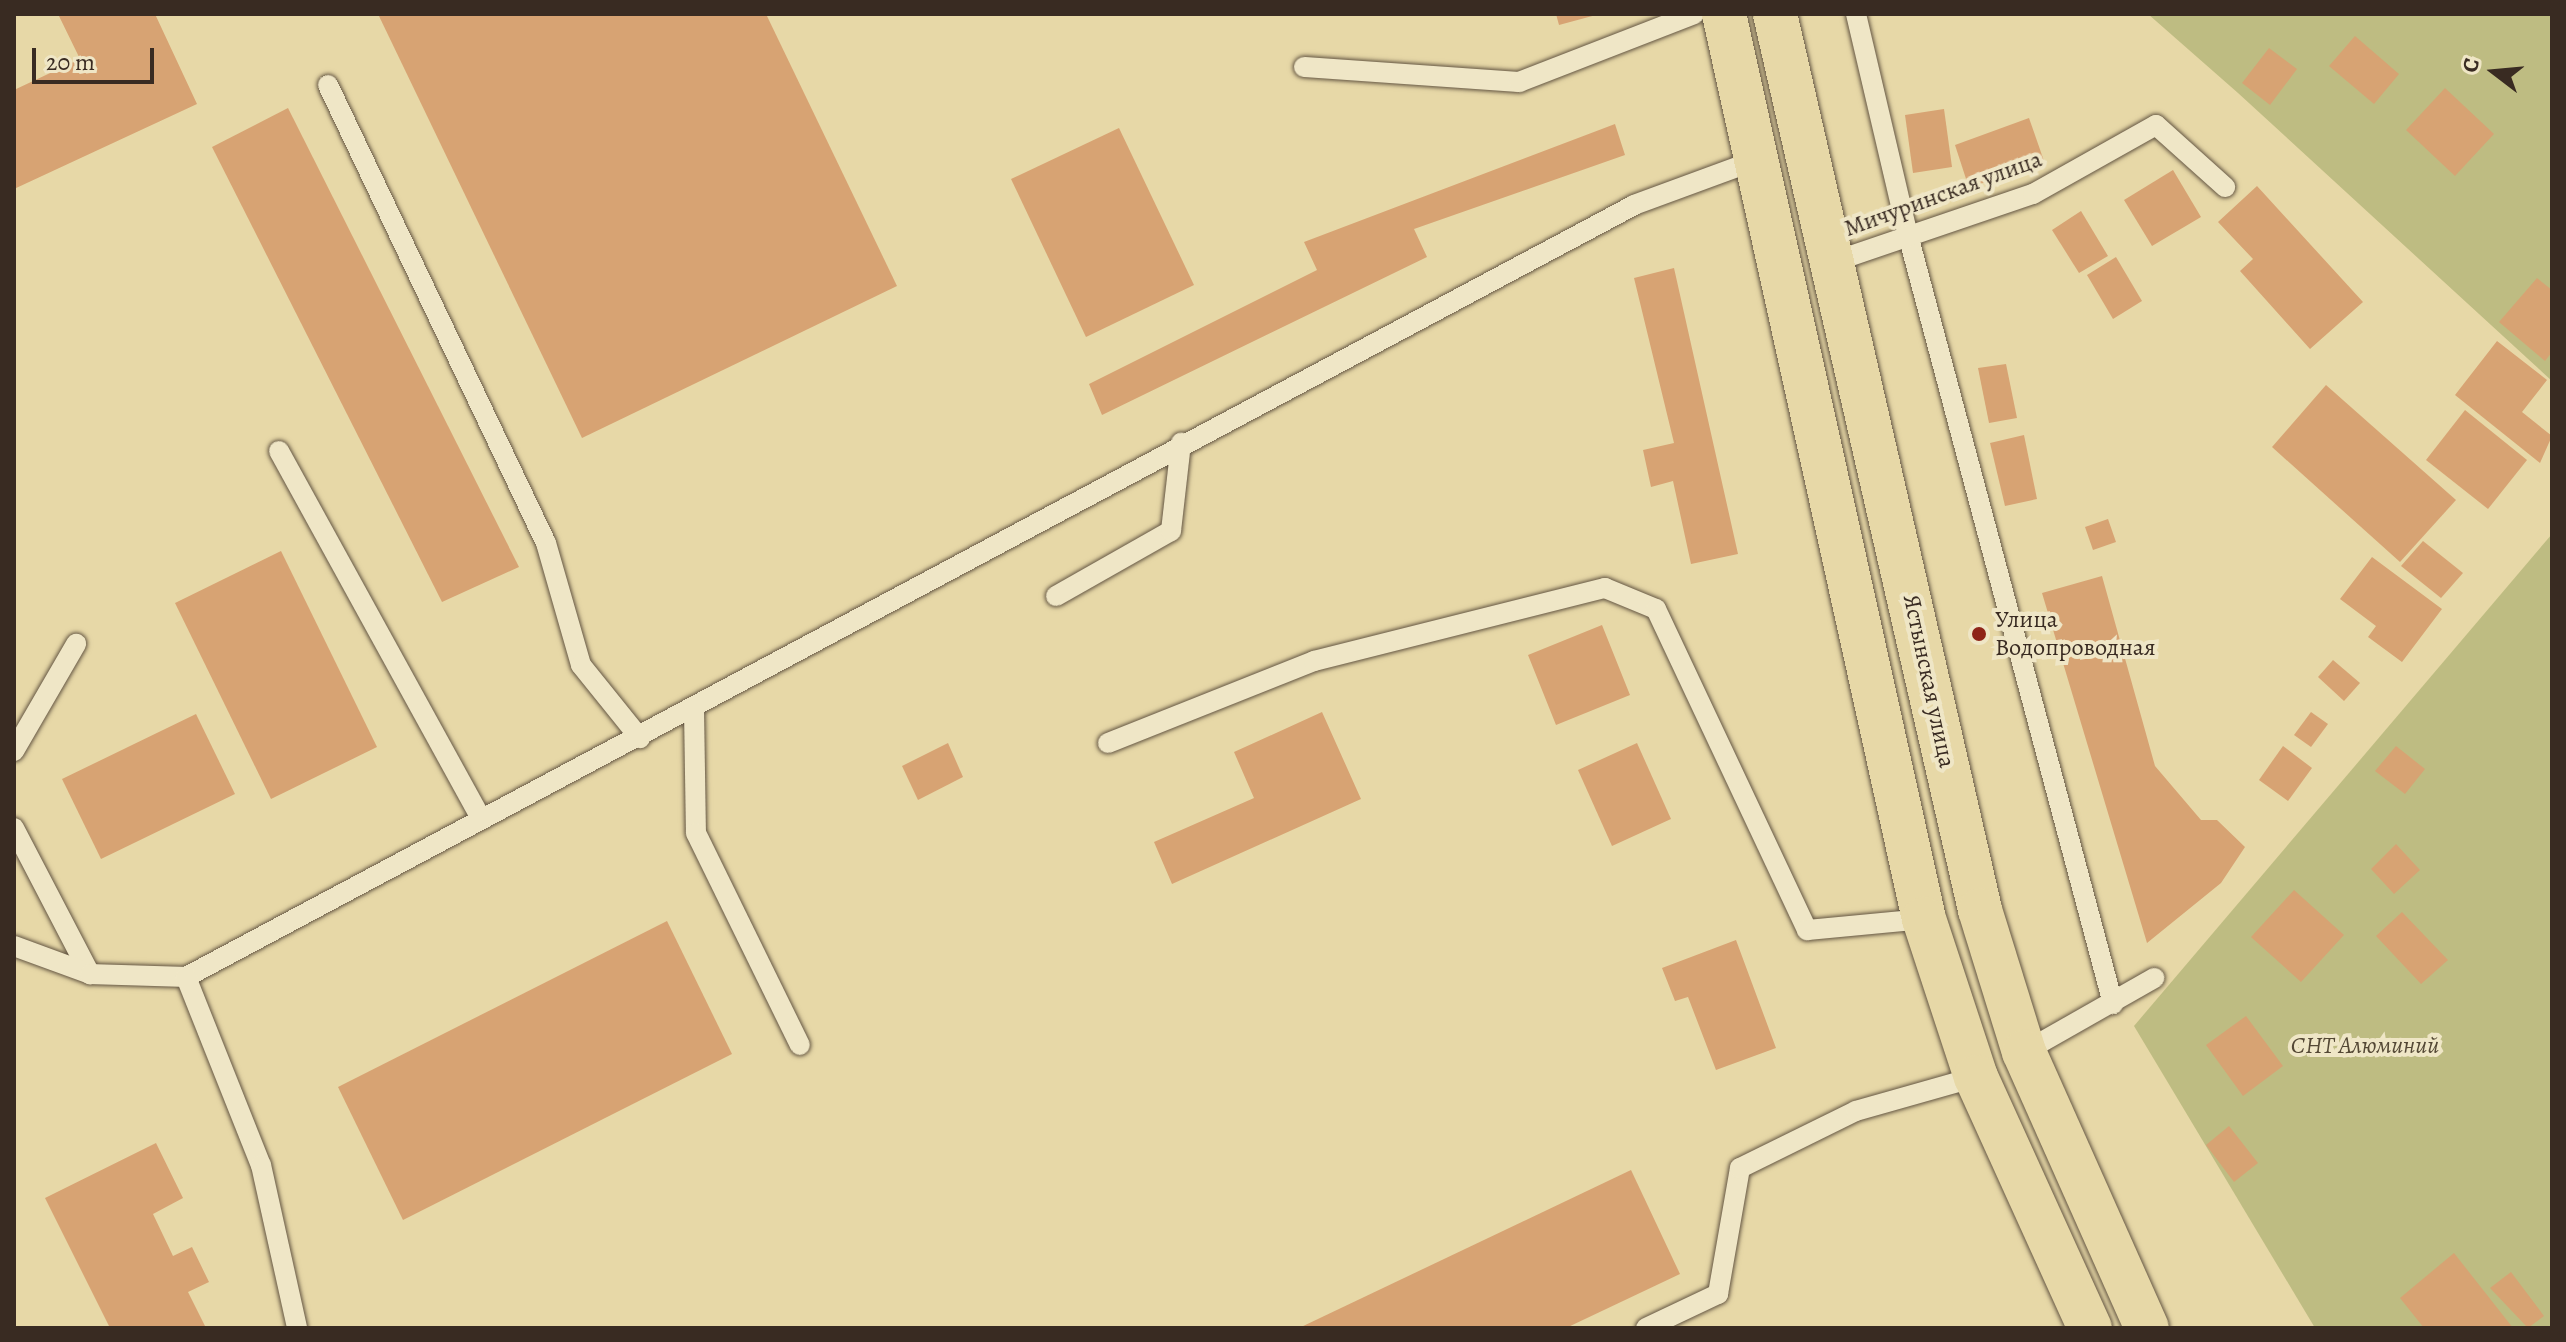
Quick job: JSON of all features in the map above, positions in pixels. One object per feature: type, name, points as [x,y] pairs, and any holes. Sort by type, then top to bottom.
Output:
[{"type":"main road","points":[[1724,14],[1924,919],[1976,1077],[2090,1328]]},
{"type":"main road","name":"Ястынская улица","points":[[1775,14],[1980,910],[2024,1052],[2147,1328]]},
{"type":"lane","points":[[1304,67],[1519,82],[1659,22],[1694,14]]},
{"type":"lane","points":[[1856,14],[1908,235],[2113,1004]]},
{"type":"lane","points":[[328,85],[546,543],[581,665],[640,738]]},
{"type":"lane","name":"Мичуринская улица","points":[[1830,263],[2033,194],[2156,125],[2225,187]]},
{"type":"lane","points":[[14,946],[90,974],[186,977],[479,815],[640,738],[1181,443],[1634,205],[1756,160]]},
{"type":"lane","points":[[1056,596],[1171,531],[1181,443]]},
{"type":"lane","points":[[279,451],[479,815]]},
{"type":"lane","points":[[1108,743],[1314,661],[1605,588],[1656,609],[1807,930],[1924,919]]},
{"type":"lane","points":[[14,751],[76,644]]},
{"type":"lane","points":[[694,709],[696,833],[800,1045]]},
{"type":"lane","points":[[14,828],[90,974]]},
{"type":"lane","points":[[186,977],[261,1165],[297,1328]]},
{"type":"lane","points":[[2024,1052],[2154,978]]},
{"type":"lane","points":[[1646,1328],[1718,1294],[1740,1168],[1856,1111],[1976,1077]]},
{"type":"green space","points":[[2148,14],[2552,14],[2552,381],[2238,93]]},
{"type":"green space","name":"СНТ Алюминий","points":[[2552,534],[2552,1328],[2315,1328],[2134,1026]]},
{"type":"building","points":[[58,14],[155,14],[197,104],[14,189],[14,90],[80,59]]},
{"type":"building","points":[[378,14],[766,14],[897,286],[582,438]]},
{"type":"building","points":[[1556,14],[1595,14],[1596,15],[1559,25]]},
{"type":"building","points":[[2355,36],[2399,74],[2374,104],[2329,66]]},
{"type":"building","points":[[2269,48],[2297,69],[2270,105],[2242,83]]},
{"type":"building","points":[[2445,88],[2494,134],[2455,176],[2406,130]]},
{"type":"building","points":[[288,108],[519,567],[442,602],[212,147]]},
{"type":"building","points":[[1944,109],[1952,167],[1913,173],[1905,115]]},
{"type":"building","points":[[2029,118],[2044,161],[1969,188],[1955,145]]},
{"type":"building","points":[[1615,124],[1625,155],[1414,229],[1427,257],[1102,415],[1089,384],[1317,270],[1304,242]]},
{"type":"building","points":[[1119,128],[1194,285],[1086,337],[1011,179]]},
{"type":"building","points":[[2173,170],[2201,217],[2152,246],[2124,200]]},
{"type":"building","points":[[2257,186],[2363,302],[2310,349],[2240,271],[2253,259],[2218,222]]},
{"type":"building","points":[[2081,211],[2108,256],[2079,273],[2052,230]]},
{"type":"building","points":[[2116,257],[2142,301],[2113,319],[2087,275]]},
{"type":"building","points":[[1674,268],[1738,554],[1691,564],[1673,481],[1651,487],[1643,450],[1674,443],[1634,278]]},
{"type":"building","points":[[2537,278],[2552,290],[2552,352],[2545,361],[2499,322]]},
{"type":"building","points":[[2497,341],[2547,380],[2522,412],[2552,436],[2540,463],[2455,395]]},
{"type":"building","points":[[2006,364],[2017,418],[1989,423],[1978,368]]},
{"type":"building","points":[[2326,385],[2456,500],[2400,562],[2272,447]]},
{"type":"building","points":[[2465,410],[2527,460],[2488,509],[2426,460]]},
{"type":"building","points":[[2024,435],[2037,499],[2005,506],[1990,443]]},
{"type":"building","points":[[2108,519],[2116,542],[2093,550],[2085,527]]},
{"type":"building","points":[[2423,541],[2463,573],[2441,598],[2401,566]]},
{"type":"building","points":[[281,551],[377,747],[271,799],[175,603]]},
{"type":"building","points":[[2372,557],[2442,609],[2402,662],[2368,637],[2376,626],[2340,599]]},
{"type":"building","points":[[2102,576],[2155,766],[2201,820],[2217,820],[2245,847],[2221,883],[2147,943],[2042,593]]},
{"type":"building","points":[[1602,625],[1630,695],[1556,725],[1528,655]]},
{"type":"building","points":[[2333,660],[2360,683],[2344,701],[2318,677]]},
{"type":"building","points":[[1322,712],[1361,799],[1172,884],[1154,842],[1254,798],[1234,752]]},
{"type":"building","points":[[2311,712],[2328,724],[2311,747],[2294,735]]},
{"type":"building","points":[[196,714],[235,794],[101,859],[62,779]]},
{"type":"building","points":[[948,743],[963,777],[918,800],[902,766]]},
{"type":"building","points":[[1637,743],[1671,819],[1612,846],[1578,770]]},
{"type":"building","points":[[2283,746],[2312,768],[2288,801],[2259,780]]},
{"type":"building","points":[[2396,746],[2425,769],[2405,794],[2375,771]]},
{"type":"building","points":[[2396,844],[2420,870],[2394,894],[2371,869]]},
{"type":"building","points":[[2294,890],[2344,935],[2301,982],[2251,937]]},
{"type":"building","points":[[2402,912],[2448,960],[2421,984],[2376,936]]},
{"type":"building","points":[[667,921],[732,1054],[403,1220],[338,1087]]},
{"type":"building","points":[[1736,940],[1776,1048],[1716,1070],[1688,997],[1675,1001],[1662,968]]},
{"type":"building","points":[[2246,1016],[2283,1066],[2243,1096],[2206,1045]]},
{"type":"building","points":[[2229,1126],[2258,1163],[2234,1182],[2206,1145]]},
{"type":"building","points":[[156,1143],[183,1198],[153,1214],[173,1256],[192,1247],[209,1282],[188,1292],[206,1328],[110,1328],[45,1198]]},
{"type":"building","points":[[1631,1170],[1680,1274],[1566,1328],[1299,1328]]},
{"type":"building","points":[[2454,1253],[2513,1328],[2424,1328],[2400,1298]]},
{"type":"building","points":[[2511,1272],[2544,1316],[2528,1328],[2490,1288]]},
{"type":"place","name":"Улица Водопроводная","points":[[1979,634]]}]
